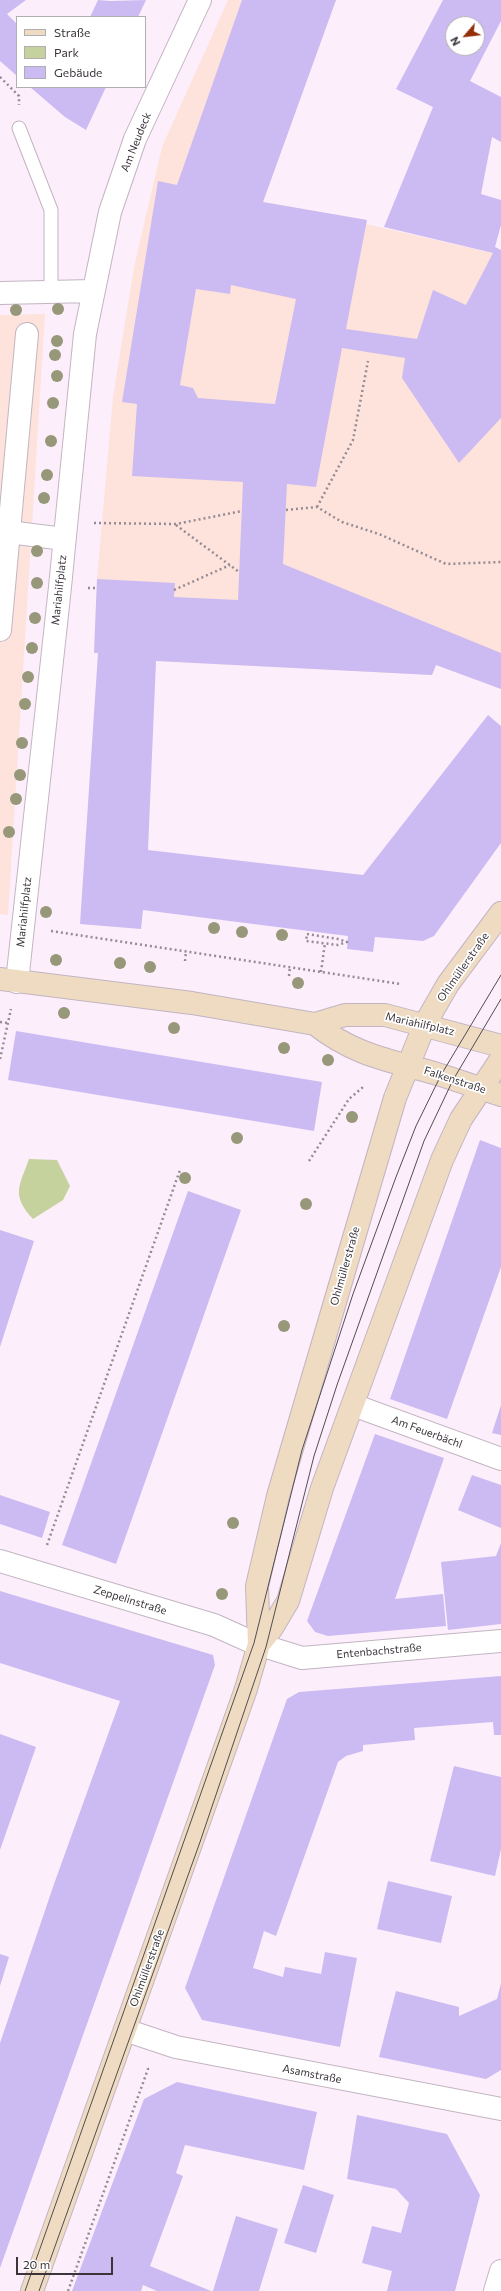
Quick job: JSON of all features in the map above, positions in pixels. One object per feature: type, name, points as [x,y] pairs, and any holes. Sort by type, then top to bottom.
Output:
[{"type":"main road","name":"Ohlmüllerstraße","points":[[32,2291],[230,1736],[259,1644],[258,1586],[278,1496],[385,1128],[425,1024],[448,984],[501,913]]},
{"type":"main road","name":"Mariahilfplatz","points":[[8,981],[192,1003],[315,1024],[345,1015],[385,1015],[425,1024],[501,1046]]},
{"type":"main road","name":"Mariahilfplatz","points":[[315,1024],[335,1040],[368,1055],[408,1066]]},
{"type":"main road","name":"Ohlmüllerstraße","points":[[259,1644],[272,1628],[288,1601],[322,1488],[442,1160],[461,1119],[501,1059]]},
{"type":"main road","name":"Falkenstraße","points":[[408,1066],[501,1095]]},
{"type":"street","name":"Am Neudeck","points":[[93,291],[110,212],[135,139],[200,0]]},
{"type":"street","points":[[0,293],[93,291]]},
{"type":"street","name":"Mariahilfplatz","points":[[8,981],[23,926],[85,334],[93,291]]},
{"type":"street","points":[[0,630],[4,532],[27,334]]},
{"type":"street","points":[[4,532],[65,530]]},
{"type":"street","name":"Am Feuerbächl","points":[[353,1405],[501,1459]]},
{"type":"street","name":"Zeppelinstraße","points":[[0,1561],[214,1625],[259,1644]]},
{"type":"street","name":"Entenbachstraße","points":[[259,1644],[302,1658],[501,1641]]},
{"type":"street","name":"Asamstraße","points":[[125,2030],[176,2047],[501,2109]]},
{"type":"street","points":[[495,2291],[501,2271]]},
{"type":"lane","points":[[19,128],[51,210],[51,292]]},
{"type":"path","points":[[317,507],[353,440],[368,361]]},
{"type":"path","points":[[286,510],[317,507],[342,522],[379,534],[446,564],[501,562]]},
{"type":"path","points":[[65,530],[176,524],[242,511]]},
{"type":"path","points":[[176,524],[239,572]]},
{"type":"path","points":[[174,590],[231,565]]},
{"type":"path","points":[[23,926],[401,984]]},
{"type":"path","points":[[307,934],[347,942],[338,945],[325,943],[306,941],[307,934]]},
{"type":"path","points":[[322,972],[325,943]]},
{"type":"path","points":[[185,961],[186,951]]},
{"type":"path","points":[[289,976],[290,967]]},
{"type":"path","points":[[0,1059],[8,1023],[8,981]]},
{"type":"path","points":[[0,1022],[8,1023]]},
{"type":"path","points":[[309,1161],[349,1099],[363,1087]]},
{"type":"path","points":[[37,1572],[180,1170]]},
{"type":"path","points":[[68,2291],[148,2069],[125,2030]]},
{"type":"shaded area","points":[[228,0],[336,0],[263,202],[367,220],[366,224],[492,253],[501,250],[501,689],[436,665],[432,675],[156,661],[156,656],[94,653],[97,579],[113,397],[134,267],[162,147]]},
{"type":"shaded area","points":[[45,314],[8,915],[0,914],[0,315]]},
{"type":"green space","points":[[29,1159],[57,1160],[70,1186],[63,1200],[33,1219],[26,1211],[19,1197],[20,1184]]},
{"type":"building","points":[[0,0],[26,0],[7,14],[16,23],[16,75],[0,61]]},
{"type":"building","points":[[98,0],[146,0],[138,16],[90,16]]},
{"type":"building","points":[[242,0],[336,0],[263,202],[367,220],[346,329],[417,339],[433,290],[466,305],[493,253],[384,227],[433,107],[396,89],[443,0],[501,0],[501,21],[485,52],[485,16],[445,16],[445,56],[483,56],[470,81],[501,97],[501,142],[492,137],[481,194],[501,200],[501,225],[495,247],[501,250],[501,418],[459,463],[402,378],[405,358],[342,348],[316,487],[287,484],[283,564],[501,653],[501,689],[436,665],[432,675],[156,661],[148,850],[363,875],[488,715],[501,726],[501,843],[434,936],[423,941],[375,937],[373,952],[347,949],[348,936],[143,910],[141,929],[80,924],[98,653],[94,653],[97,579],[175,583],[174,597],[238,600],[243,482],[132,476],[137,404],[122,402],[158,181],[177,185]],"holes":[[[231,285],[296,299],[275,404],[198,398],[193,388],[180,385],[196,289],[230,294]]]},
{"type":"building","points":[[31,88],[106,88],[86,130],[65,117]]},
{"type":"building","points":[[16,1031],[322,1082],[314,1131],[8,1080]]},
{"type":"building","points":[[480,1140],[501,1148],[501,1267],[447,1419],[390,1399]]},
{"type":"building","points":[[188,1191],[241,1210],[116,1564],[62,1545]]},
{"type":"building","points":[[0,1230],[34,1241],[0,1347]]},
{"type":"building","points":[[501,1405],[501,1435],[492,1433]]},
{"type":"building","points":[[375,1434],[444,1458],[395,1599],[443,1594],[446,1626],[328,1636],[315,1632],[307,1621]]},
{"type":"building","points":[[472,1475],[501,1485],[501,1528],[458,1510]]},
{"type":"building","points":[[0,1495],[50,1512],[42,1538],[0,1524]]},
{"type":"building","points":[[501,1543],[501,1624],[448,1630],[441,1562],[496,1556]]},
{"type":"building","points":[[0,1591],[213,1655],[215,1665],[0,2268],[0,2043],[54,1884],[120,1701],[0,1663]]},
{"type":"building","points":[[501,1676],[501,1735],[494,1735],[493,1722],[414,1728],[415,1740],[363,1745],[363,1751],[346,1756],[338,1762],[276,1936],[264,1931],[253,1968],[283,1977],[285,1967],[321,1974],[325,1952],[357,1958],[340,2047],[202,2020],[185,1988],[287,1699],[299,1692]]},
{"type":"building","points":[[0,1734],[36,1747],[0,1850]]},
{"type":"building","points":[[454,1766],[501,1777],[501,1849],[495,1876],[430,1861]]},
{"type":"building","points":[[388,1881],[452,1896],[441,1943],[377,1929]]},
{"type":"building","points":[[0,1954],[9,1957],[0,1986]]},
{"type":"building","points":[[501,1983],[501,2070],[486,2079],[379,2057],[396,1991],[459,2007],[459,2016],[497,1999]]},
{"type":"building","points":[[177,2082],[317,2112],[304,2170],[185,2145],[176,2173],[183,2176],[150,2266],[211,2291],[157,2291],[143,2285],[141,2291],[72,2291],[144,2099]]},
{"type":"building","points":[[357,2115],[447,2134],[480,2195],[455,2291],[387,2291],[392,2271],[362,2263],[372,2226],[401,2233],[409,2203],[396,2189],[347,2179]]},
{"type":"building","points":[[303,2185],[334,2195],[316,2253],[284,2243]]},
{"type":"building","points":[[236,2216],[278,2229],[259,2291],[213,2291]]},
{"type":"tram line","points":[[25,2291],[254,1643],[302,1450],[353,1294],[416,1126],[441,1075],[501,975]]},
{"type":"tram line","points":[[39,2291],[200,1842],[266,1647],[314,1456],[337,1385],[424,1141],[453,1080],[501,999]]}]
